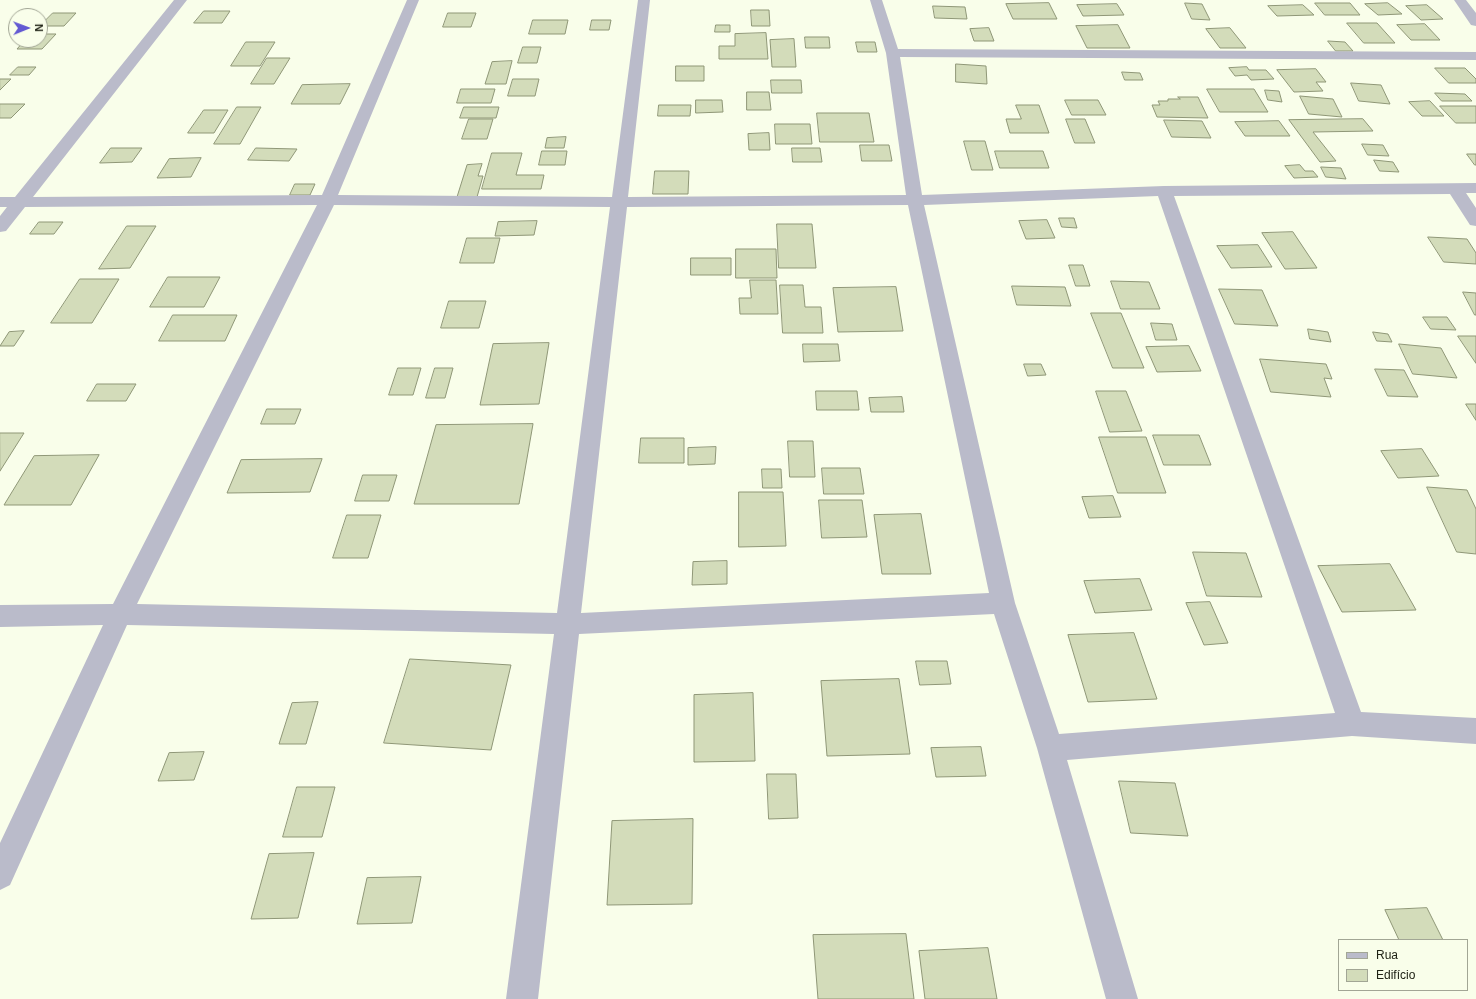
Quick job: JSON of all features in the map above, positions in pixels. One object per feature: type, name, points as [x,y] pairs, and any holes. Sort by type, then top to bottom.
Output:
[{"type":"street","points":[[0,227],[181,0]]},
{"type":"street","points":[[0,875],[120,614],[328,200],[413,0]]},
{"type":"street","points":[[522,999],[644,0]]},
{"type":"street","points":[[876,0],[893,53],[915,200],[1003,603],[1050,748],[1122,999]]},
{"type":"street","points":[[1460,0],[1476,22]]},
{"type":"street","points":[[893,53],[1476,56]]},
{"type":"street","points":[[0,202],[328,200],[619,202],[915,200],[1164,191],[1476,188]]},
{"type":"street","points":[[1455,189],[1476,221]]},
{"type":"street","points":[[1164,191],[1352,724]]},
{"type":"street","points":[[0,616],[120,614],[568,624],[1003,603]]},
{"type":"street","points":[[1050,748],[1352,724],[1476,731]]},
{"type":"building","points":[[1049,3],[1057,19],[1013,19],[1006,4]]},
{"type":"building","points":[[1185,3],[1202,4],[1210,20],[1192,19]]},
{"type":"building","points":[[1315,3],[1350,3],[1360,15],[1325,15]]},
{"type":"building","points":[[1388,3],[1402,14],[1378,15],[1365,4]]},
{"type":"building","points":[[1117,4],[1124,15],[1083,16],[1077,5]]},
{"type":"building","points":[[1303,5],[1314,15],[1277,16],[1268,6]]},
{"type":"building","points":[[1427,5],[1443,19],[1421,20],[1406,6]]},
{"type":"building","points":[[933,6],[965,7],[967,19],[935,18]]},
{"type":"building","points":[[751,10],[769,10],[770,26],[752,26]]},
{"type":"building","points":[[204,11],[230,11],[222,23],[194,23]]},
{"type":"building","points":[[53,13],[76,13],[64,26],[48,26],[48,18]]},
{"type":"building","points":[[448,13],[476,13],[471,27],[443,27]]},
{"type":"building","points":[[533,20],[568,20],[565,34],[529,34]]},
{"type":"building","points":[[592,20],[611,20],[609,30],[590,30]]},
{"type":"building","points":[[1347,23],[1377,23],[1395,43],[1364,43]]},
{"type":"building","points":[[1425,24],[1440,40],[1411,40],[1397,25]]},
{"type":"building","points":[[716,25],[730,25],[730,32],[715,32]]},
{"type":"building","points":[[1118,25],[1130,48],[1087,48],[1076,26]]},
{"type":"building","points":[[989,28],[994,41],[974,41],[970,29]]},
{"type":"building","points":[[1230,28],[1246,48],[1220,48],[1206,29]]},
{"type":"building","points":[[766,33],[768,59],[719,59],[719,46],[735,46],[735,34]]},
{"type":"building","points":[[48,34],[56,34],[48,43]]},
{"type":"building","points":[[805,37],[829,37],[830,48],[806,48]]},
{"type":"building","points":[[794,39],[796,67],[772,67],[770,40]]},
{"type":"building","points":[[1328,41],[1345,42],[1353,51],[1336,51]]},
{"type":"building","points":[[246,42],[275,42],[260,66],[231,66]]},
{"type":"building","points":[[856,42],[875,42],[877,52],[858,52]]},
{"type":"building","points":[[523,47],[541,47],[537,63],[518,63]]},
{"type":"building","points":[[18,48],[43,48],[42,49],[17,49]]},
{"type":"building","points":[[267,58],[290,58],[274,84],[251,84]]},
{"type":"building","points":[[512,61],[506,84],[485,84],[492,62]]},
{"type":"building","points":[[956,64],[986,66],[987,84],[956,82]]},
{"type":"building","points":[[676,66],[704,66],[704,81],[676,81]]},
{"type":"building","points":[[18,67],[36,67],[29,75],[10,75]]},
{"type":"building","points":[[1247,67],[1249,70],[1266,70],[1274,79],[1251,80],[1247,75],[1235,76],[1229,68]]},
{"type":"building","points":[[1435,68],[1465,68],[1476,79],[1476,83],[1449,83]]},
{"type":"building","points":[[1316,69],[1326,82],[1316,82],[1323,91],[1294,92],[1277,70]]},
{"type":"building","points":[[1122,72],[1140,73],[1143,80],[1125,80]]},
{"type":"building","points":[[0,79],[11,79],[0,90]]},
{"type":"building","points":[[513,79],[539,79],[535,96],[508,96]]},
{"type":"building","points":[[771,80],[801,80],[802,93],[772,93]]},
{"type":"building","points":[[1351,83],[1381,85],[1390,104],[1359,101]]},
{"type":"building","points":[[350,84],[340,104],[291,104],[302,85]]},
{"type":"building","points":[[461,89],[495,89],[491,103],[457,103]]},
{"type":"building","points":[[1207,89],[1254,89],[1268,112],[1220,112]]},
{"type":"building","points":[[1265,90],[1279,91],[1282,102],[1268,100]]},
{"type":"building","points":[[747,92],[769,92],[771,110],[747,110]]},
{"type":"building","points":[[1435,93],[1465,94],[1472,101],[1442,101]]},
{"type":"building","points":[[1300,96],[1333,99],[1342,117],[1309,114]]},
{"type":"building","points":[[1178,97],[1198,97],[1208,118],[1157,117],[1152,105],[1160,105],[1158,101],[1180,99]]},
{"type":"building","points":[[696,100],[722,100],[723,112],[696,113]]},
{"type":"building","points":[[1065,100],[1098,100],[1106,115],[1072,115]]},
{"type":"building","points":[[1430,101],[1444,116],[1422,116],[1409,102]]},
{"type":"building","points":[[0,104],[25,104],[11,118],[0,118]]},
{"type":"building","points":[[659,105],[691,105],[690,116],[658,116]]},
{"type":"building","points":[[1016,105],[1039,105],[1049,133],[1010,133],[1006,119],[1021,119]]},
{"type":"building","points":[[1440,106],[1476,106],[1476,123],[1456,123]]},
{"type":"building","points":[[237,107],[261,107],[240,144],[214,144]]},
{"type":"building","points":[[464,107],[499,107],[496,118],[460,118]]},
{"type":"building","points":[[204,110],[228,110],[214,133],[188,133]]},
{"type":"building","points":[[817,113],[869,113],[874,142],[820,142]]},
{"type":"building","points":[[469,119],[493,119],[487,139],[462,139]]},
{"type":"building","points":[[1066,119],[1085,119],[1095,143],[1075,143]]},
{"type":"building","points":[[1363,119],[1373,131],[1313,132],[1336,161],[1320,162],[1289,120]]},
{"type":"building","points":[[1164,120],[1202,121],[1211,138],[1172,137]]},
{"type":"building","points":[[1279,121],[1290,136],[1245,136],[1235,122]]},
{"type":"building","points":[[775,124],[810,124],[812,144],[776,144]]},
{"type":"building","points":[[769,133],[770,150],[749,150],[748,134]]},
{"type":"building","points":[[566,137],[564,148],[545,148],[547,138]]},
{"type":"building","points":[[964,141],[985,141],[993,170],[972,170]]},
{"type":"building","points":[[1362,144],[1383,145],[1389,156],[1368,155]]},
{"type":"building","points":[[860,145],[889,145],[892,161],[862,161]]},
{"type":"building","points":[[111,148],[142,148],[132,162],[100,163]]},
{"type":"building","points":[[256,148],[297,149],[289,161],[248,160]]},
{"type":"building","points":[[792,148],[820,148],[822,162],[793,162]]},
{"type":"building","points":[[542,151],[567,151],[565,165],[539,165]]},
{"type":"building","points":[[995,151],[1043,151],[1049,168],[1000,168]]},
{"type":"building","points":[[492,153],[522,153],[516,175],[544,175],[541,189],[482,189]]},
{"type":"building","points":[[1467,154],[1476,154],[1476,165],[1475,165]]},
{"type":"building","points":[[201,158],[191,177],[157,178],[169,159]]},
{"type":"building","points":[[1374,160],[1393,162],[1399,172],[1380,171]]},
{"type":"building","points":[[482,164],[478,176],[483,176],[477,197],[457,197],[467,165]]},
{"type":"building","points":[[1300,165],[1305,171],[1313,171],[1318,177],[1294,178],[1285,166]]},
{"type":"building","points":[[1321,167],[1341,168],[1346,179],[1326,177]]},
{"type":"building","points":[[655,171],[689,171],[688,194],[653,194]]},
{"type":"building","points":[[295,184],[315,184],[310,195],[290,195]]},
{"type":"building","points":[[1059,218],[1074,218],[1077,228],[1062,227]]},
{"type":"building","points":[[1047,220],[1055,238],[1026,239],[1019,221]]},
{"type":"building","points":[[537,221],[534,235],[495,236],[498,222]]},
{"type":"building","points":[[39,222],[63,222],[54,234],[30,234]]},
{"type":"building","points":[[777,224],[812,224],[816,268],[779,268]]},
{"type":"building","points":[[127,226],[156,226],[130,268],[99,269]]},
{"type":"building","points":[[1293,232],[1317,268],[1285,269],[1262,233]]},
{"type":"building","points":[[1428,237],[1467,239],[1476,253],[1476,264],[1444,262]]},
{"type":"building","points":[[467,238],[500,238],[494,263],[460,263]]},
{"type":"building","points":[[1258,245],[1272,267],[1231,268],[1217,246]]},
{"type":"building","points":[[736,249],[776,249],[777,278],[736,278]]},
{"type":"building","points":[[691,258],[731,258],[731,275],[691,275]]},
{"type":"building","points":[[1069,265],[1083,265],[1090,286],[1076,286]]},
{"type":"building","points":[[168,277],[220,277],[204,307],[150,307]]},
{"type":"building","points":[[80,279],[119,279],[92,323],[51,323]]},
{"type":"building","points":[[750,280],[776,280],[778,314],[740,314],[739,298],[751,298]]},
{"type":"building","points":[[1111,281],[1149,282],[1160,309],[1121,309]]},
{"type":"building","points":[[780,285],[803,285],[805,307],[821,307],[823,333],[783,333]]},
{"type":"building","points":[[1012,286],[1065,287],[1071,306],[1017,305]]},
{"type":"building","points":[[896,287],[903,331],[838,332],[833,288]]},
{"type":"building","points":[[1219,289],[1262,290],[1278,326],[1235,324]]},
{"type":"building","points":[[1463,292],[1476,293],[1476,315],[1475,315]]},
{"type":"building","points":[[449,301],[486,301],[479,328],[441,328]]},
{"type":"building","points":[[1091,313],[1121,313],[1144,368],[1113,368]]},
{"type":"building","points":[[173,315],[237,315],[225,341],[159,341]]},
{"type":"building","points":[[1423,317],[1447,317],[1456,330],[1431,329]]},
{"type":"building","points":[[1151,323],[1172,324],[1177,340],[1156,340]]},
{"type":"building","points":[[1308,329],[1328,332],[1331,342],[1310,339]]},
{"type":"building","points":[[24,331],[14,346],[0,346],[9,332]]},
{"type":"building","points":[[1373,332],[1388,334],[1392,342],[1377,341]]},
{"type":"building","points":[[1458,336],[1476,336],[1476,363]]},
{"type":"building","points":[[549,343],[539,404],[480,405],[493,344]]},
{"type":"building","points":[[803,344],[838,344],[840,361],[804,362]]},
{"type":"building","points":[[1399,344],[1441,348],[1457,378],[1413,374]]},
{"type":"building","points":[[1189,346],[1201,371],[1157,372],[1146,347]]},
{"type":"building","points":[[1260,359],[1326,364],[1332,379],[1324,378],[1331,397],[1271,392]]},
{"type":"building","points":[[1024,364],[1041,364],[1046,375],[1028,376]]},
{"type":"building","points":[[398,368],[421,368],[413,395],[389,395]]},
{"type":"building","points":[[435,368],[453,368],[445,398],[426,398]]},
{"type":"building","points":[[1375,369],[1404,370],[1418,397],[1388,396]]},
{"type":"building","points":[[97,384],[136,384],[126,401],[87,401]]},
{"type":"building","points":[[816,391],[857,391],[859,410],[817,410]]},
{"type":"building","points":[[1096,391],[1126,391],[1142,431],[1110,432]]},
{"type":"building","points":[[902,397],[904,412],[871,412],[869,398]]},
{"type":"building","points":[[1466,404],[1476,404],[1476,420]]},
{"type":"building","points":[[267,409],[301,409],[295,424],[261,424]]},
{"type":"building","points":[[533,424],[519,504],[414,504],[436,425]]},
{"type":"building","points":[[0,433],[24,433],[0,471]]},
{"type":"building","points":[[1153,435],[1199,435],[1211,465],[1164,465]]},
{"type":"building","points":[[1099,437],[1146,437],[1166,493],[1118,493]]},
{"type":"building","points":[[641,438],[684,438],[684,463],[639,463]]},
{"type":"building","points":[[788,441],[813,441],[815,477],[790,477]]},
{"type":"building","points":[[716,447],[715,464],[688,465],[688,448]]},
{"type":"building","points":[[1422,449],[1439,476],[1398,478],[1381,451]]},
{"type":"building","points":[[99,455],[71,505],[4,505],[34,456]]},
{"type":"building","points":[[322,459],[310,492],[227,493],[241,460]]},
{"type":"building","points":[[822,468],[860,468],[864,494],[824,494]]},
{"type":"building","points":[[762,469],[781,469],[782,488],[763,488]]},
{"type":"building","points":[[363,475],[397,475],[389,501],[355,501]]},
{"type":"building","points":[[1427,487],[1467,490],[1476,509],[1476,554],[1457,552]]},
{"type":"building","points":[[739,492],[783,492],[786,546],[739,547]]},
{"type":"building","points":[[1113,496],[1121,517],[1089,518],[1082,497]]},
{"type":"building","points":[[819,500],[862,500],[867,537],[822,538]]},
{"type":"building","points":[[921,514],[931,574],[882,574],[874,515]]},
{"type":"building","points":[[347,515],[381,515],[368,558],[333,558]]},
{"type":"building","points":[[1193,552],[1246,553],[1262,597],[1207,596]]},
{"type":"building","points":[[727,561],[727,584],[692,585],[693,562]]},
{"type":"building","points":[[1390,564],[1416,610],[1342,612],[1318,566]]},
{"type":"building","points":[[1140,579],[1152,610],[1095,613],[1084,581]]},
{"type":"building","points":[[1210,602],[1228,643],[1204,645],[1186,603]]},
{"type":"building","points":[[1134,633],[1157,699],[1088,702],[1068,635]]},
{"type":"building","points":[[410,659],[511,665],[491,750],[384,743]]},
{"type":"building","points":[[916,661],[947,661],[951,684],[920,685]]},
{"type":"building","points":[[899,679],[910,754],[827,756],[821,681]]},
{"type":"building","points":[[753,693],[755,761],[694,762],[694,695]]},
{"type":"building","points":[[318,702],[306,744],[279,744],[292,703]]},
{"type":"building","points":[[981,747],[986,776],[936,777],[931,748]]},
{"type":"building","points":[[204,752],[194,780],[158,781],[169,753]]},
{"type":"building","points":[[767,774],[796,774],[798,818],[769,819]]},
{"type":"building","points":[[1119,781],[1175,783],[1188,836],[1131,833]]},
{"type":"building","points":[[297,787],[335,787],[322,837],[283,837]]},
{"type":"building","points":[[693,819],[692,904],[607,905],[612,821]]},
{"type":"building","points":[[314,853],[298,918],[251,919],[269,854]]},
{"type":"building","points":[[421,877],[412,923],[357,924],[367,878]]},
{"type":"building","points":[[1427,908],[1442,939],[1399,939],[1385,910]]},
{"type":"building","points":[[906,934],[914,999],[818,999],[813,935]]},
{"type":"building","points":[[988,948],[997,999],[925,999],[919,951]]}]
